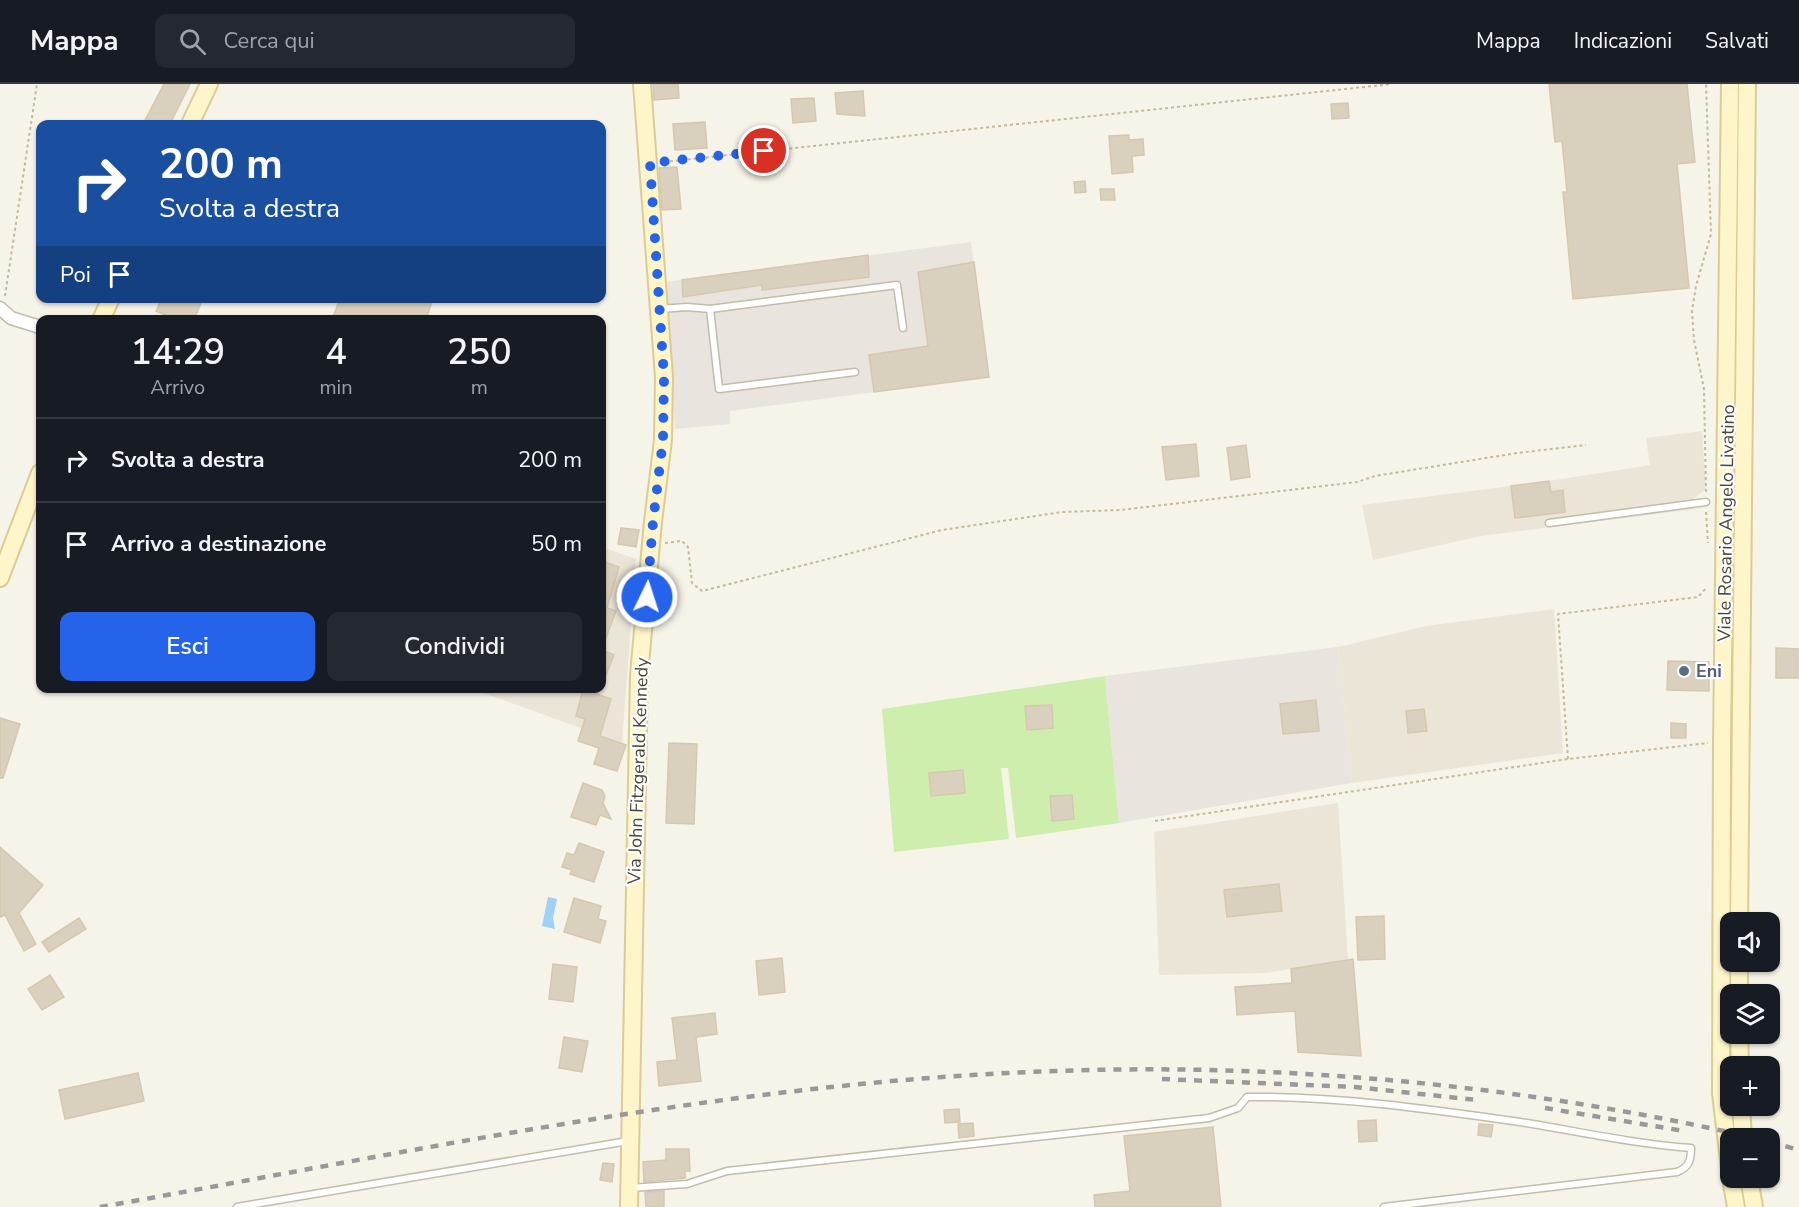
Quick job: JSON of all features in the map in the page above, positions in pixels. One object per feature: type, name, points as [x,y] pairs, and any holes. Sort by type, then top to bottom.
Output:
[{"type":"main road","points":[[192,120],[209,84]]},
{"type":"main road","name":"Via John Fitzgerald Kennedy","points":[[629,1207],[639,675],[663,440],[664,377],[650,163],[642,84]]},
{"type":"main road","name":"Viale Rosario Angelo Livatino","points":[[1725,1128],[1721,1093],[1722,742],[1730,84]]},
{"type":"main road","name":"Viale Rosario Angelo Livatino","points":[[1739,912],[1739,725],[1748,84]]},
{"type":"main road","points":[[0,578],[36,484]]},
{"type":"main road","name":"Viale Rosario Angelo Livatino","points":[[1733,1188],[1736,1207]]},
{"type":"main road","points":[[1751,1188],[1754,1207]]},
{"type":"street","points":[[1,309],[22,323],[36,326]]},
{"type":"lane","points":[[659,309],[687,307],[710,309],[897,285],[903,328]]},
{"type":"lane","points":[[710,309],[719,390],[855,372]]},
{"type":"lane","points":[[1549,523],[1706,502]]},
{"type":"lane","points":[[630,1188],[687,1184],[727,1171],[1209,1118],[1238,1108],[1247,1097],[1305,1097],[1368,1103],[1691,1148],[1691,1161],[1686,1168],[1677,1172],[1384,1207]]},
{"type":"lane","points":[[237,1207],[631,1140]]},
{"type":"path","points":[[1,309],[37,84]]},
{"type":"path","points":[[650,163],[1392,84]]},
{"type":"path","points":[[1706,84],[1711,234],[1692,311],[1694,340],[1704,389],[1708,546]]},
{"type":"path","points":[[651,546],[682,541],[688,547],[692,583],[702,591],[942,530],[1062,512],[1121,510],[1357,482],[1375,476],[1518,453],[1586,445]]},
{"type":"path","points":[[1568,759],[1558,614],[1698,597],[1706,591],[1709,580]]},
{"type":"path","points":[[1155,821],[1568,759],[1722,742]]},
{"type":"shaded area","points":[[971,242],[989,377],[730,411],[730,424],[675,429],[666,282]]},
{"type":"shaded area","points":[[1702,431],[1706,489],[1693,499],[1695,509],[1481,536],[1373,560],[1362,505],[1549,481],[1650,465],[1646,438]]},
{"type":"shaded area","points":[[606,548],[636,559],[622,743],[484,693],[606,693]]},
{"type":"shaded area","points":[[1554,609],[1563,753],[1352,783],[1338,647],[1426,626]]},
{"type":"shaded area","points":[[1338,647],[1352,783],[1119,823],[1105,676]]},
{"type":"shaded area","points":[[1338,803],[1348,960],[1266,973],[1159,975],[1154,832]]},
{"type":"green space","points":[[1105,676],[1119,823],[1016,838],[1008,768],[1001,768],[1009,839],[894,852],[882,709]]},
{"type":"water","points":[[548,897],[557,899],[553,918],[555,929],[542,926]]},
{"type":"building","points":[[164,84],[190,84],[172,120],[145,120]]},
{"type":"building","points":[[653,84],[678,84],[679,98],[654,100]]},
{"type":"building","points":[[1549,84],[1687,84],[1695,162],[1677,164],[1689,288],[1573,299],[1563,192],[1567,192],[1562,141],[1555,142]]},
{"type":"building","points":[[863,91],[865,116],[837,114],[835,93]]},
{"type":"building","points":[[814,98],[816,121],[793,123],[791,99]]},
{"type":"building","points":[[1348,103],[1349,118],[1332,119],[1331,104]]},
{"type":"building","points":[[705,122],[707,148],[675,150],[673,124]]},
{"type":"building","points":[[1129,135],[1129,140],[1143,139],[1144,155],[1132,156],[1133,172],[1112,174],[1109,136]]},
{"type":"building","points":[[677,167],[681,209],[662,210],[659,168]]},
{"type":"building","points":[[1085,181],[1086,192],[1075,193],[1074,182]]},
{"type":"building","points":[[1100,189],[1114,189],[1115,200],[1101,200]]},
{"type":"building","points":[[868,255],[869,277],[762,290],[762,285],[683,297],[682,280]]},
{"type":"building","points":[[974,262],[989,377],[874,392],[869,355],[928,346],[918,272]]},
{"type":"building","points":[[160,303],[201,303],[196,315],[165,315],[156,311]]},
{"type":"building","points":[[338,303],[431,303],[428,315],[334,315]]},
{"type":"building","points":[[1196,444],[1199,476],[1166,480],[1162,447]]},
{"type":"building","points":[[1246,445],[1250,477],[1231,480],[1227,448]]},
{"type":"building","points":[[1549,481],[1551,492],[1563,490],[1565,512],[1515,518],[1511,486]]},
{"type":"building","points":[[621,528],[639,530],[636,547],[618,544]]},
{"type":"building","points":[[606,562],[619,567],[607,608],[616,611],[606,638]]},
{"type":"building","points":[[1776,648],[1799,649],[1799,678],[1776,678]]},
{"type":"building","points":[[606,652],[614,655],[606,675]]},
{"type":"building","points":[[1668,661],[1709,662],[1709,691],[1667,690]]},
{"type":"building","points":[[582,693],[594,693],[611,699],[600,736],[626,745],[617,771],[594,764],[599,748],[578,741],[585,719],[576,716]]},
{"type":"building","points":[[1316,700],[1319,731],[1283,734],[1280,704]]},
{"type":"building","points":[[1052,705],[1053,728],[1027,730],[1025,706]]},
{"type":"building","points":[[1424,709],[1427,731],[1408,733],[1406,711]]},
{"type":"building","points":[[0,718],[20,724],[3,778],[0,778]]},
{"type":"building","points":[[1671,723],[1686,724],[1686,738],[1671,738]]},
{"type":"building","points":[[669,743],[697,744],[694,824],[666,823]]},
{"type":"building","points":[[963,770],[965,793],[931,796],[929,773]]},
{"type":"building","points":[[583,783],[602,790],[605,796],[603,803],[611,819],[600,815],[596,825],[571,817]]},
{"type":"building","points":[[1072,795],[1074,819],[1052,821],[1050,796]]},
{"type":"building","points":[[579,843],[604,852],[594,882],[570,874],[572,870],[562,867],[567,853],[574,855]]},
{"type":"building","points":[[0,847],[43,885],[19,913],[36,944],[24,951],[5,915],[0,917]]},
{"type":"building","points":[[1279,884],[1282,911],[1227,917],[1224,890]]},
{"type":"building","points":[[574,898],[601,906],[598,919],[606,921],[600,943],[564,932]]},
{"type":"building","points":[[1384,916],[1385,959],[1358,960],[1356,917]]},
{"type":"building","points":[[79,918],[86,929],[49,952],[42,942]]},
{"type":"building","points":[[782,958],[785,992],[759,995],[756,961]]},
{"type":"building","points":[[1353,959],[1361,1056],[1298,1052],[1295,1011],[1237,1015],[1235,987],[1292,983],[1291,969]]},
{"type":"building","points":[[553,964],[577,967],[573,1002],[549,999]]},
{"type":"building","points":[[50,975],[64,997],[42,1010],[28,989]]},
{"type":"building","points":[[715,1013],[717,1034],[696,1037],[701,1081],[659,1086],[657,1062],[677,1060],[672,1018]]},
{"type":"building","points":[[564,1037],[588,1041],[582,1072],[559,1068]]},
{"type":"building","points":[[138,1073],[144,1101],[65,1119],[59,1090]]},
{"type":"building","points":[[959,1109],[960,1122],[945,1123],[944,1110]]},
{"type":"building","points":[[1376,1120],[1377,1141],[1359,1142],[1358,1121]]},
{"type":"building","points":[[973,1123],[974,1136],[959,1138],[958,1124]]},
{"type":"building","points":[[1479,1124],[1493,1125],[1491,1137],[1478,1135]]},
{"type":"building","points":[[1213,1127],[1221,1207],[1095,1207],[1094,1195],[1130,1191],[1124,1136]]},
{"type":"building","points":[[666,1149],[689,1149],[690,1171],[685,1171],[685,1178],[644,1182],[643,1162],[666,1160]]},
{"type":"building","points":[[603,1163],[614,1164],[612,1182],[600,1180]]},
{"type":"building","points":[[664,1191],[664,1207],[646,1207],[645,1192]]},
{"type":"railway","points":[[100,1207],[447,1144],[679,1106],[913,1079],[1030,1072],[1121,1069],[1212,1070],[1395,1081],[1486,1090],[1576,1103],[1720,1131]]},
{"type":"railway","points":[[1162,1079],[1355,1087],[1477,1100]]},
{"type":"railway","points":[[1545,1108],[1684,1131]]},
{"type":"railway","points":[[1780,1145],[1799,1150]]},
{"type":"place","name":"Eni","points":[[1684,671]]},
{"type":"route","points":[[647,597],[663,440],[664,377],[650,163],[764,151]]}]
